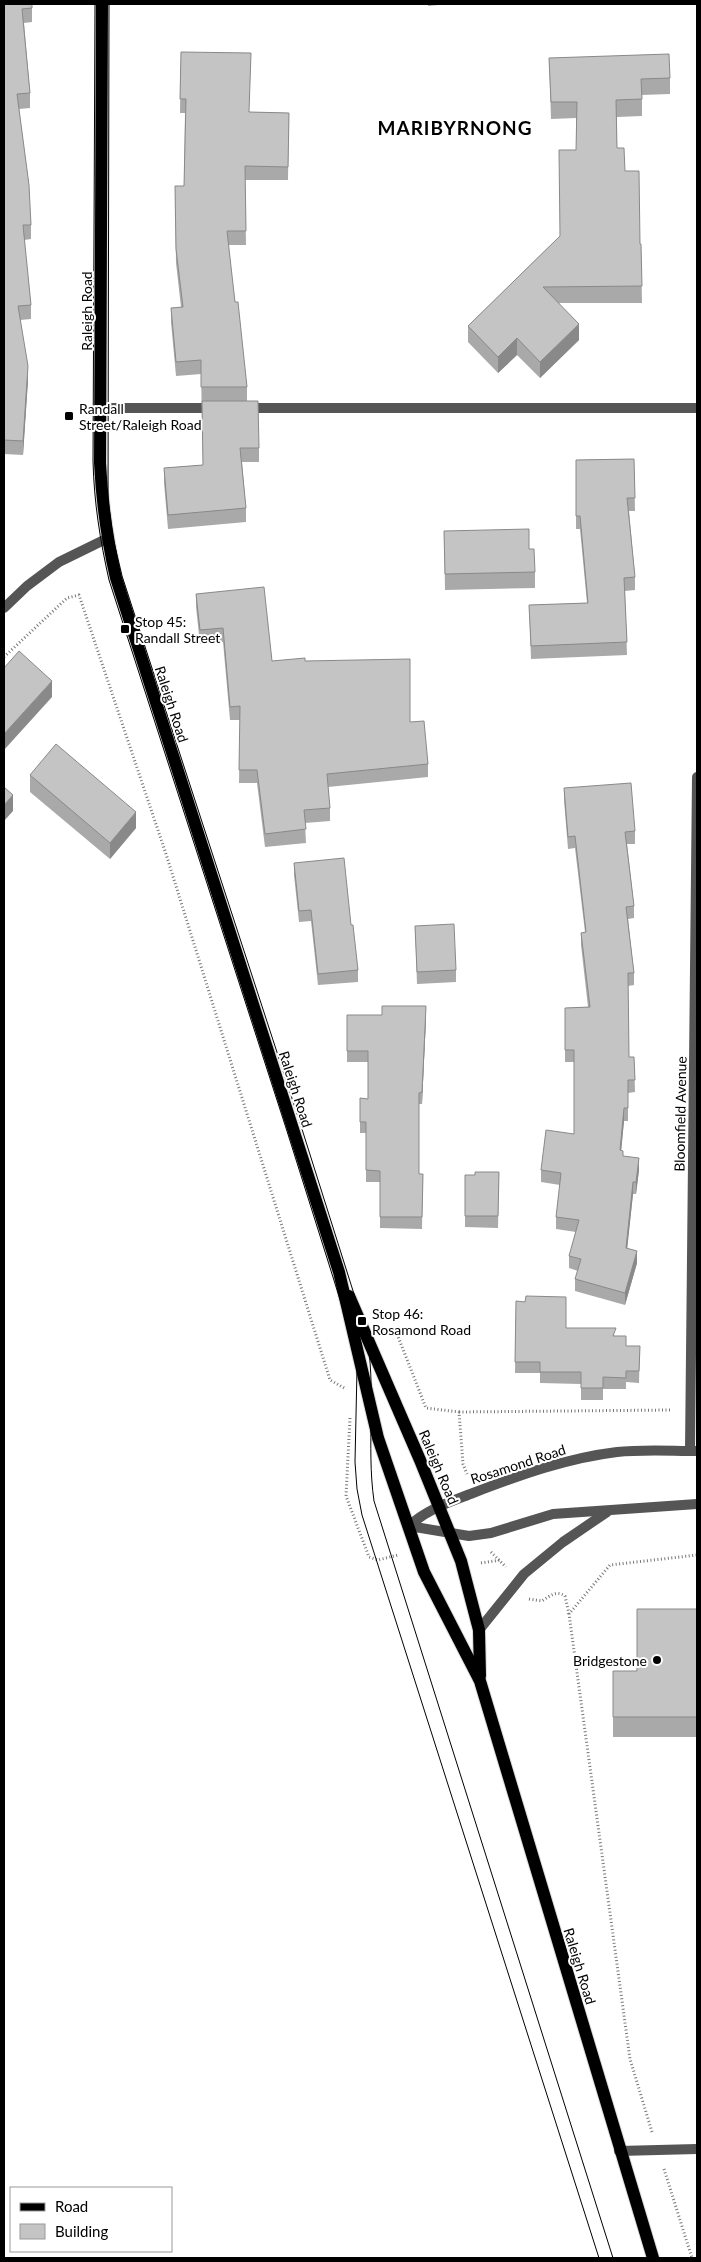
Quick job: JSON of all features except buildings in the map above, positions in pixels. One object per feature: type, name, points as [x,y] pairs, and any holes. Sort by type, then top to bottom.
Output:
[{"type":"main road","name":"Raleigh Road","points":[[102,4],[100,408],[101,500],[106,538],[116,578],[339,1272],[371,1416],[418,1556],[480,1681],[619,2151],[653,2258]]},
{"type":"main road","name":"Raleigh Road","points":[[339,1272],[440,1506],[460,1562],[479,1630],[480,1681]]},
{"type":"street","points":[[100,408],[697,408]]},
{"type":"street","points":[[4,608],[27,586],[59,562],[106,538]]},
{"type":"street","name":"Bloomfield Avenue","points":[[694,1451],[691,1410],[697,777]]},
{"type":"street","name":"Rosamond Road","points":[[409,1526],[440,1506],[537,1470],[582,1458],[618,1452],[694,1451]]},
{"type":"street","points":[[409,1526],[469,1536],[486,1534],[553,1514],[697,1504]]},
{"type":"street","points":[[479,1630],[524,1574],[563,1542],[608,1511]]},
{"type":"street","points":[[619,2151],[697,2149]]},
{"type":"path","points":[[4,657],[67,598],[79,595],[166,854],[330,1380],[349,1392]]},
{"type":"path","points":[[351,1408],[346,1496],[369,1557],[378,1560],[402,1555],[418,1556]]},
{"type":"path","points":[[459,1412],[691,1410]]},
{"type":"path","points":[[692,2258],[630,2059],[569,1614],[610,1565],[697,1555]]},
{"type":"path","points":[[460,1562],[482,1563],[500,1560]]},
{"type":"tram line","points":[[95,4],[93,461],[98,521],[109,580],[349,1328],[357,1369],[355,1462],[357,1489],[362,1515],[599,2258]]},
{"type":"tram line","points":[[109,4],[108,500],[113,538],[122,576],[366,1332],[371,1374],[371,1459],[374,1501],[613,2258]]},
{"type":"place","name":"Randall Street/Raleigh Road","points":[[69,416]]},
{"type":"place","name":"Stop 45: Randall Street","points":[[125,629]]},
{"type":"place","name":"Stop 46: Rosamond Road","points":[[362,1321]]},
{"type":"place","name":"Bridgestone","points":[[657,1660]]},
{"type":"district","name":"MARIBYRNONG","points":[[455,127]]}]
